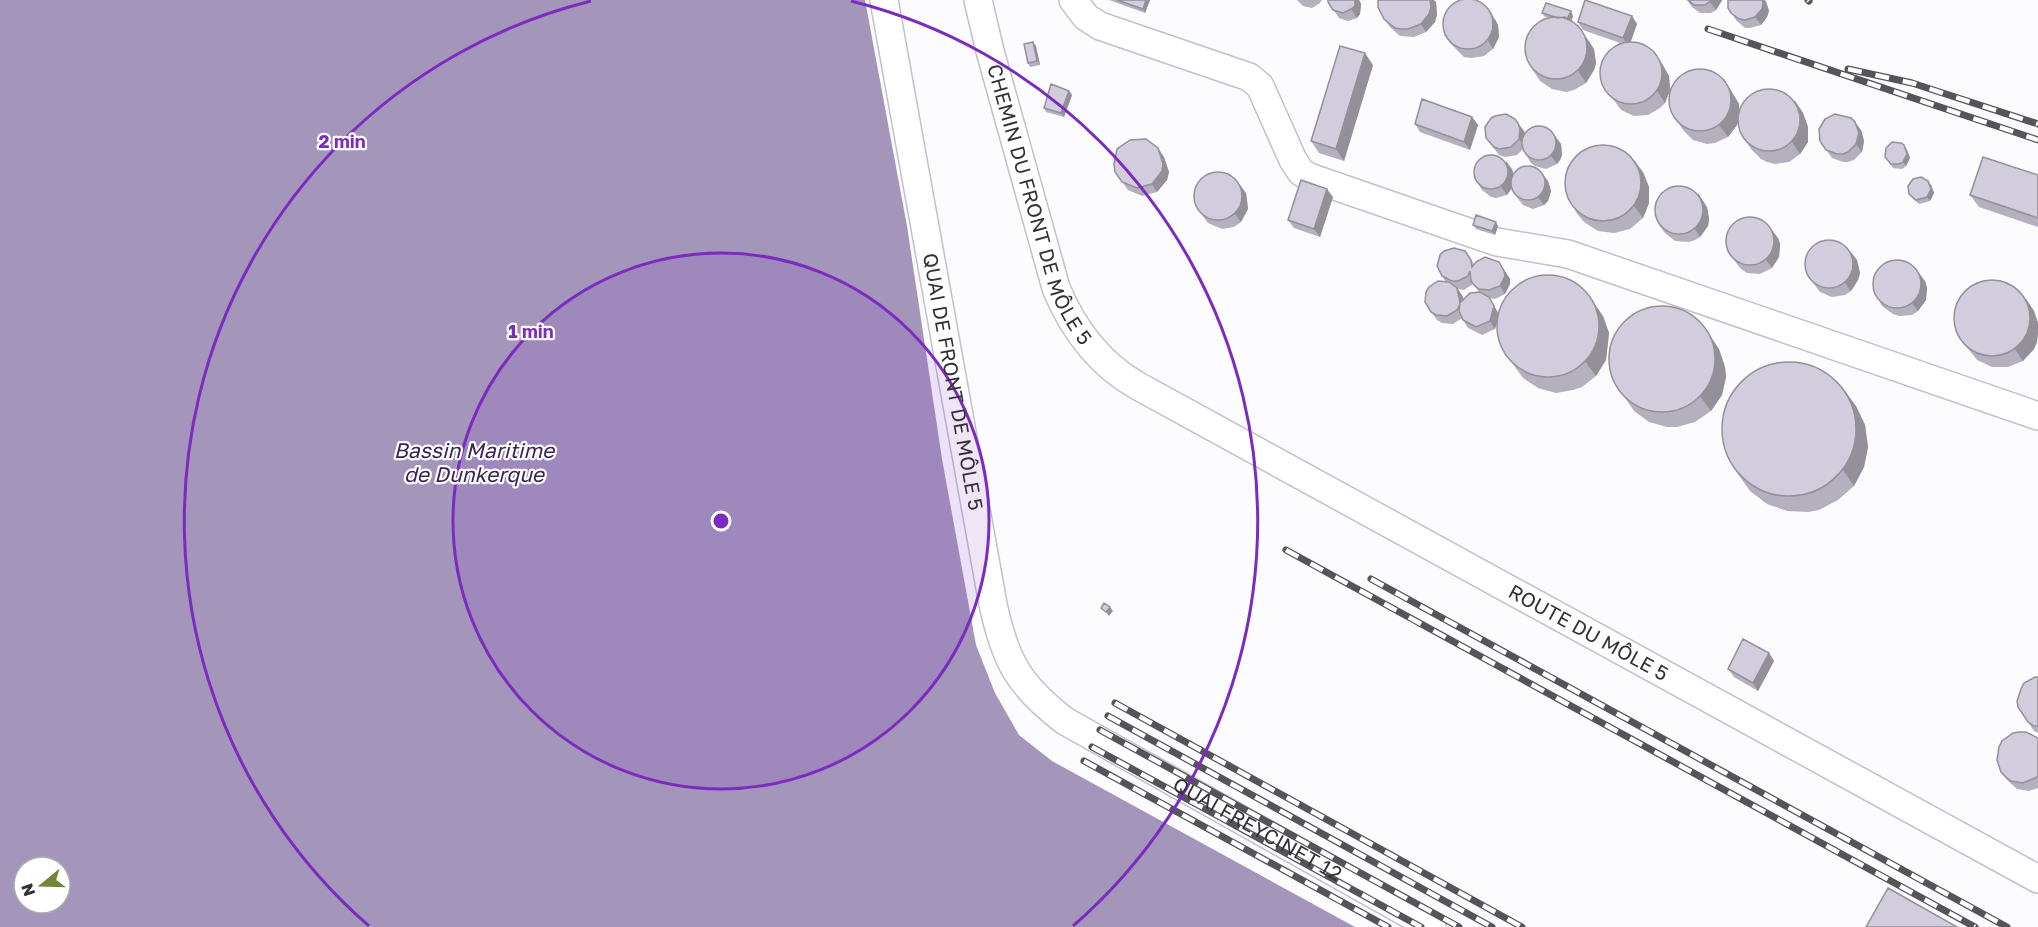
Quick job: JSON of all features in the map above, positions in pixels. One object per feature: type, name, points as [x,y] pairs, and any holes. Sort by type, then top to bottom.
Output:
[{"type":"street","name":"QUAI DE FRONT DE MÔLE 5","points":[[884,0],[1000,637],[1019,676],[1030,690],[1046,707],[1083,732]]},
{"type":"street","name":"CHEMIN DU FRONT DE MÔLE 5","points":[[978,0],[994,69],[1061,301],[1074,325],[1090,347],[1117,373],[1138,386]]},
{"type":"street","points":[[1073,0],[1086,17],[1100,26],[1249,76],[1260,86],[1297,167],[1310,177],[1497,242],[1568,254],[2038,416]]},
{"type":"street","name":"ROUTE DU MÔLE 5","points":[[1138,386],[2038,879]]},
{"type":"street","name":"QUAI FREYCINET 12","points":[[1083,732],[1432,927]]},
{"type":"water","name":"Bassin Maritime de Dunkerque","points":[[0,0],[865,0],[907,226],[942,459],[976,645],[995,693],[1019,735],[1052,761],[1355,927],[0,927]]},
{"type":"building","points":[[1463,-1],[1473,-1],[1486,6],[1493,19],[1493,29],[1486,42],[1473,49],[1463,49],[1454,45],[1447,38],[1443,29],[1443,19],[1447,10],[1454,3]]},
{"type":"building","points":[[1117,0],[1146,0],[1143,9]]},
{"type":"building","points":[[1328,0],[1355,0],[1355,6],[1343,13],[1333,10]]},
{"type":"building","points":[[1378,0],[1430,0],[1431,7],[1429,14],[1421,24],[1401,29],[1395,28],[1384,19],[1378,7]]},
{"type":"building","points":[[1585,0],[1632,16],[1623,38],[1578,22]]},
{"type":"building","points":[[1688,0],[1712,0],[1705,5],[1694,5]]},
{"type":"building","points":[[1728,0],[1762,0],[1762,9],[1755,17],[1739,19],[1728,8]]},
{"type":"building","points":[[1546,3],[1571,11],[1567,19],[1542,13]]},
{"type":"building","points":[[1556,17],[1568,19],[1578,26],[1585,36],[1587,48],[1585,60],[1578,70],[1568,77],[1556,79],[1544,77],[1534,70],[1527,60],[1525,48],[1527,36],[1534,26],[1544,19]]},
{"type":"building","points":[[1033,42],[1037,61],[1028,63],[1024,44]]},
{"type":"building","points":[[1631,42],[1643,44],[1653,51],[1660,61],[1662,73],[1660,85],[1653,95],[1643,102],[1631,104],[1619,102],[1609,95],[1602,85],[1600,73],[1602,61],[1609,51],[1619,44]]},
{"type":"building","points":[[1340,46],[1365,53],[1336,149],[1311,141]]},
{"type":"building","points":[[1694,69],[1706,69],[1722,78],[1729,88],[1731,100],[1729,112],[1722,122],[1706,131],[1694,131],[1683,126],[1674,117],[1669,106],[1669,94],[1674,83],[1683,74]]},
{"type":"building","points":[[1051,84],[1069,91],[1061,113],[1044,108]]},
{"type":"building","points":[[1763,89],[1775,89],[1791,98],[1798,108],[1800,120],[1798,132],[1791,142],[1775,151],[1763,151],[1752,146],[1743,137],[1738,126],[1738,114],[1743,103],[1752,94]]},
{"type":"building","points":[[1422,99],[1472,117],[1464,142],[1415,124]]},
{"type":"building","points":[[1506,114],[1518,123],[1519,139],[1511,147],[1499,149],[1486,138],[1485,127],[1491,118]]},
{"type":"building","points":[[1835,114],[1851,118],[1859,133],[1856,144],[1843,154],[1826,150],[1820,141],[1819,129],[1825,119]]},
{"type":"building","points":[[1539,126],[1551,131],[1556,143],[1551,155],[1539,160],[1527,155],[1522,143],[1527,131]]},
{"type":"building","points":[[1146,139],[1158,148],[1163,164],[1162,171],[1152,184],[1137,188],[1122,182],[1115,172],[1114,164],[1117,149],[1130,140]]},
{"type":"building","points":[[1892,142],[1904,145],[1907,154],[1903,162],[1899,164],[1891,164],[1885,157],[1886,148]]},
{"type":"building","points":[[1596,145],[1610,145],[1624,151],[1635,162],[1641,176],[1638,198],[1630,210],[1610,221],[1596,221],[1582,215],[1571,204],[1565,190],[1565,176],[1571,162],[1582,151]]},
{"type":"building","points":[[1491,155],[1503,160],[1508,172],[1503,184],[1491,189],[1479,184],[1474,172],[1479,160]]},
{"type":"building","points":[[1983,157],[2038,175],[2038,218],[1970,195]]},
{"type":"building","points":[[1528,166],[1540,171],[1545,183],[1540,195],[1528,200],[1516,195],[1511,183],[1516,171]]},
{"type":"building","points":[[1213,172],[1223,172],[1235,179],[1242,191],[1242,201],[1235,213],[1223,220],[1213,220],[1198,209],[1194,201],[1194,191],[1205,176]]},
{"type":"building","points":[[1921,177],[1928,181],[1931,189],[1927,197],[1916,200],[1909,194],[1908,186],[1913,179]]},
{"type":"building","points":[[1301,180],[1327,189],[1314,229],[1288,220]]},
{"type":"building","points":[[1674,186],[1684,186],[1699,196],[1703,210],[1699,224],[1693,230],[1684,234],[1674,234],[1659,224],[1655,215],[1655,205],[1665,190]]},
{"type":"building","points":[[1476,215],[1496,222],[1492,231],[1473,225]]},
{"type":"building","points":[[1745,217],[1755,217],[1770,227],[1774,241],[1773,250],[1764,261],[1755,265],[1745,265],[1730,255],[1726,246],[1726,236],[1736,221]]},
{"type":"building","points":[[1824,240],[1834,240],[1849,250],[1853,264],[1852,273],[1843,284],[1834,288],[1824,288],[1809,278],[1805,269],[1805,259],[1815,244]]},
{"type":"building","points":[[1454,248],[1465,251],[1471,260],[1472,267],[1485,257],[1499,262],[1505,276],[1500,286],[1489,290],[1479,289],[1471,281],[1470,271],[1468,276],[1458,281],[1442,276],[1437,266],[1440,255]]},
{"type":"building","points":[[1897,260],[1914,267],[1921,284],[1914,301],[1897,308],[1880,301],[1873,284],[1880,267]]},
{"type":"building","points":[[1548,275],[1567,279],[1584,290],[1595,307],[1599,326],[1595,345],[1584,362],[1567,373],[1548,377],[1529,373],[1512,362],[1501,345],[1497,326],[1501,307],[1512,290],[1529,279]]},
{"type":"building","points":[[1992,280],[2007,283],[2019,291],[2027,303],[2030,318],[2027,333],[2019,345],[2007,353],[1992,356],[1977,353],[1965,345],[1957,333],[1954,318],[1957,303],[1965,291],[1977,283]]},
{"type":"building","points":[[1438,281],[1449,282],[1457,288],[1460,303],[1470,293],[1480,292],[1489,297],[1494,306],[1490,321],[1476,327],[1463,320],[1459,311],[1460,304],[1457,310],[1447,316],[1431,312],[1425,302],[1426,292]]},
{"type":"building","points":[[1662,306],[1682,310],[1699,322],[1711,339],[1715,359],[1711,379],[1699,396],[1682,408],[1662,412],[1642,408],[1625,396],[1613,379],[1609,359],[1613,339],[1625,322],[1642,310]]},
{"type":"building","points":[[1789,362],[1815,367],[1837,381],[1851,403],[1856,429],[1851,455],[1837,477],[1815,491],[1789,496],[1763,491],[1741,477],[1727,455],[1722,429],[1727,403],[1741,381],[1763,367]]},
{"type":"building","points":[[1104,603],[1110,607],[1106,612],[1101,608]]},
{"type":"building","points":[[1743,639],[1769,653],[1753,683],[1728,669]]},
{"type":"building","points":[[2038,677],[2038,726],[2028,722],[2018,707],[2017,701],[2024,683]]},
{"type":"building","points":[[2026,732],[2038,738],[2038,776],[2023,783],[2011,781],[2006,777],[2001,772],[1997,760],[2002,741],[2013,733]]},
{"type":"building","points":[[1888,888],[1957,927],[1866,927]]},
{"type":"railway","points":[[1708,29],[2038,140]]},
{"type":"railway","points":[[1848,69],[1912,83],[2038,124]]},
{"type":"railway","points":[[1286,550],[1975,927]]},
{"type":"railway","points":[[1371,579],[2007,927]]},
{"type":"railway","points":[[1115,703],[1522,927]]},
{"type":"railway","points":[[1108,716],[1492,927]]},
{"type":"railway","points":[[1100,730],[1459,927]]},
{"type":"railway","points":[[1092,747],[1421,927]]},
{"type":"railway","points":[[1084,761],[1388,927]]}]
